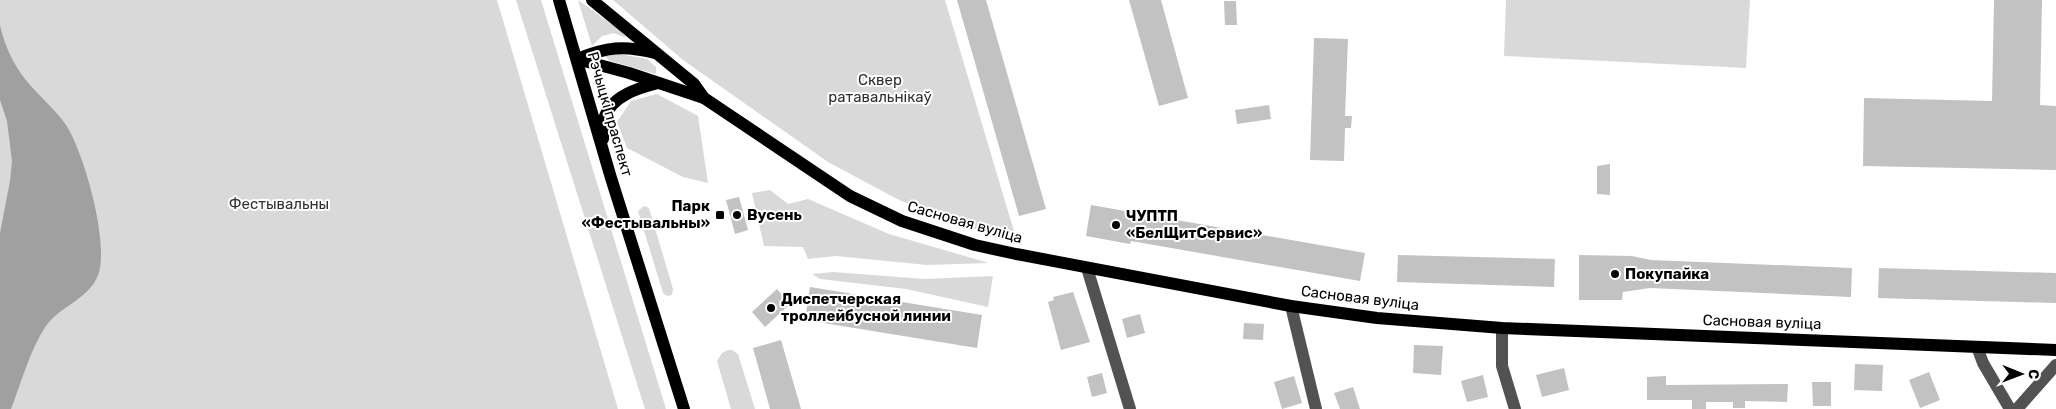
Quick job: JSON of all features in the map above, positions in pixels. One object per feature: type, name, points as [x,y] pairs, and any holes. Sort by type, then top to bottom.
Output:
[{"type":"main road","name":"Рэчыцкі праспект","points":[[559,0],[602,148],[684,409]]},
{"type":"main road","name":"Сасновая вуліца","points":[[592,0],[660,54],[694,84],[704,98]]},
{"type":"main road","points":[[577,59],[602,49],[624,47],[660,54]]},
{"type":"main road","name":"Сасновая вуліца","points":[[577,59],[629,72],[704,98],[850,196],[902,221],[975,245],[1087,268],[1291,306],[1377,318],[1502,328],[2056,350]]},
{"type":"main road","points":[[602,148],[604,119],[612,105],[640,87],[658,83]]},
{"type":"street","points":[[1087,268],[1130,409]]},
{"type":"street","points":[[1291,306],[1316,409]]},
{"type":"street","points":[[1502,328],[1502,366],[1515,409]]},
{"type":"street","points":[[1977,348],[1983,363],[2010,409]]},
{"type":"street","points":[[2017,409],[2056,365]]},
{"type":"green space","name":"Фестывальны","points":[[0,0],[497,0],[618,409],[0,409]]},
{"type":"green space","points":[[516,0],[541,0],[666,409],[645,409]]},
{"type":"green space","points":[[578,0],[621,31],[626,38],[614,33],[602,36],[592,46]]},
{"type":"green space","name":"Сквер ратавальнікаў","points":[[613,0],[945,0],[1016,238],[972,228],[899,200],[828,162],[683,60]]},
{"type":"green space","points":[[1506,0],[1750,0],[1746,68],[1504,56]]},
{"type":"green space","points":[[614,53],[647,59],[656,67],[656,74],[610,61],[605,56]]},
{"type":"green space","points":[[657,94],[698,116],[708,183],[683,177],[627,148],[617,122],[631,101]]},
{"type":"green space","points":[[770,190],[788,204],[808,199],[889,234],[989,263],[927,265],[836,256],[808,259],[803,247],[764,246],[752,193]]},
{"type":"green space","points":[[644,206],[649,208],[673,289],[672,295],[667,296],[663,293],[638,211]]},
{"type":"green space","points":[[833,272],[925,279],[993,276],[988,307],[906,289],[820,279],[812,274]]},
{"type":"green space","points":[[728,350],[738,354],[755,409],[731,409],[717,361],[722,353]]},
{"type":"shaded area","points":[[0,25],[15,65],[30,85],[66,125],[73,138],[87,176],[98,221],[101,243],[101,261],[94,283],[83,295],[55,316],[43,331],[32,352],[11,409],[0,409],[0,233],[12,161],[7,121],[0,100]]},
{"type":"building","points":[[957,0],[986,0],[1046,209],[1019,216]]},
{"type":"building","points":[[1129,0],[1161,0],[1188,98],[1159,106]]},
{"type":"building","points":[[1994,0],[2042,0],[2040,105],[2056,106],[2056,170],[1863,166],[1864,98],[1992,101]]},
{"type":"building","points":[[1224,1],[1236,1],[1237,25],[1225,25]]},
{"type":"building","points":[[1314,38],[1348,39],[1345,116],[1352,116],[1351,128],[1345,128],[1344,161],[1310,160]]},
{"type":"building","points":[[1269,105],[1271,119],[1237,124],[1235,110]]},
{"type":"building","points":[[1610,164],[1610,195],[1597,194],[1597,166]]},
{"type":"building","name":"Вусень","points":[[739,197],[748,230],[735,234],[726,200]]},
{"type":"building","points":[[1091,205],[1365,253],[1360,281],[1131,241],[1130,244],[1086,236]]},
{"type":"building","points":[[1398,255],[1555,259],[1554,287],[1397,282]]},
{"type":"building","points":[[1579,255],[1632,256],[1651,260],[1852,268],[1851,297],[1650,288],[1623,292],[1622,300],[1579,300]]},
{"type":"building","points":[[1879,268],[2056,273],[2056,303],[1878,298]]},
{"type":"building","points":[[810,287],[982,315],[977,348],[805,320]]},
{"type":"building","name":"Диспетчерская троллейбусной линии","points":[[777,289],[790,304],[765,327],[752,312]]},
{"type":"building","points":[[1073,292],[1090,342],[1061,350],[1048,302],[1054,300],[1053,297]]},
{"type":"building","points":[[1140,314],[1145,333],[1127,338],[1122,319]]},
{"type":"building","points":[[1244,323],[1264,324],[1263,340],[1243,339]]},
{"type":"building","points":[[781,340],[801,409],[770,409],[753,348]]},
{"type":"building","points":[[1414,345],[1443,346],[1441,375],[1413,373]]},
{"type":"building","points":[[1855,364],[1883,365],[1882,391],[1854,390]]},
{"type":"building","points":[[1564,368],[1569,390],[1542,397],[1536,375]]},
{"type":"building","points":[[1929,372],[1940,400],[1920,408],[1909,380]]},
{"type":"building","points":[[1102,373],[1107,393],[1092,397],[1087,377]]},
{"type":"building","points":[[1483,375],[1488,397],[1467,402],[1461,381]]},
{"type":"building","points":[[1294,376],[1302,403],[1282,409],[1274,382]]},
{"type":"building","points":[[1666,376],[1666,385],[1788,384],[1787,402],[1745,401],[1745,408],[1733,408],[1733,402],[1706,402],[1706,409],[1692,409],[1692,400],[1647,400],[1647,377]]},
{"type":"building","points":[[1812,382],[1831,382],[1831,406],[1813,406]]},
{"type":"building","points":[[1353,387],[1360,409],[1340,409],[1334,393]]},
{"type":"place","name":"Парк «Фестывальны»","points":[[720,215]]},
{"type":"place","name":"Вусень","points":[[737,215]]},
{"type":"place","name":"ЧУПТП «БелЩитСервис»","points":[[1116,225]]},
{"type":"place","name":"Покупайка","points":[[1615,274]]},
{"type":"place","name":"Диспетчерская троллейбусной линии","points":[[771,308]]}]
